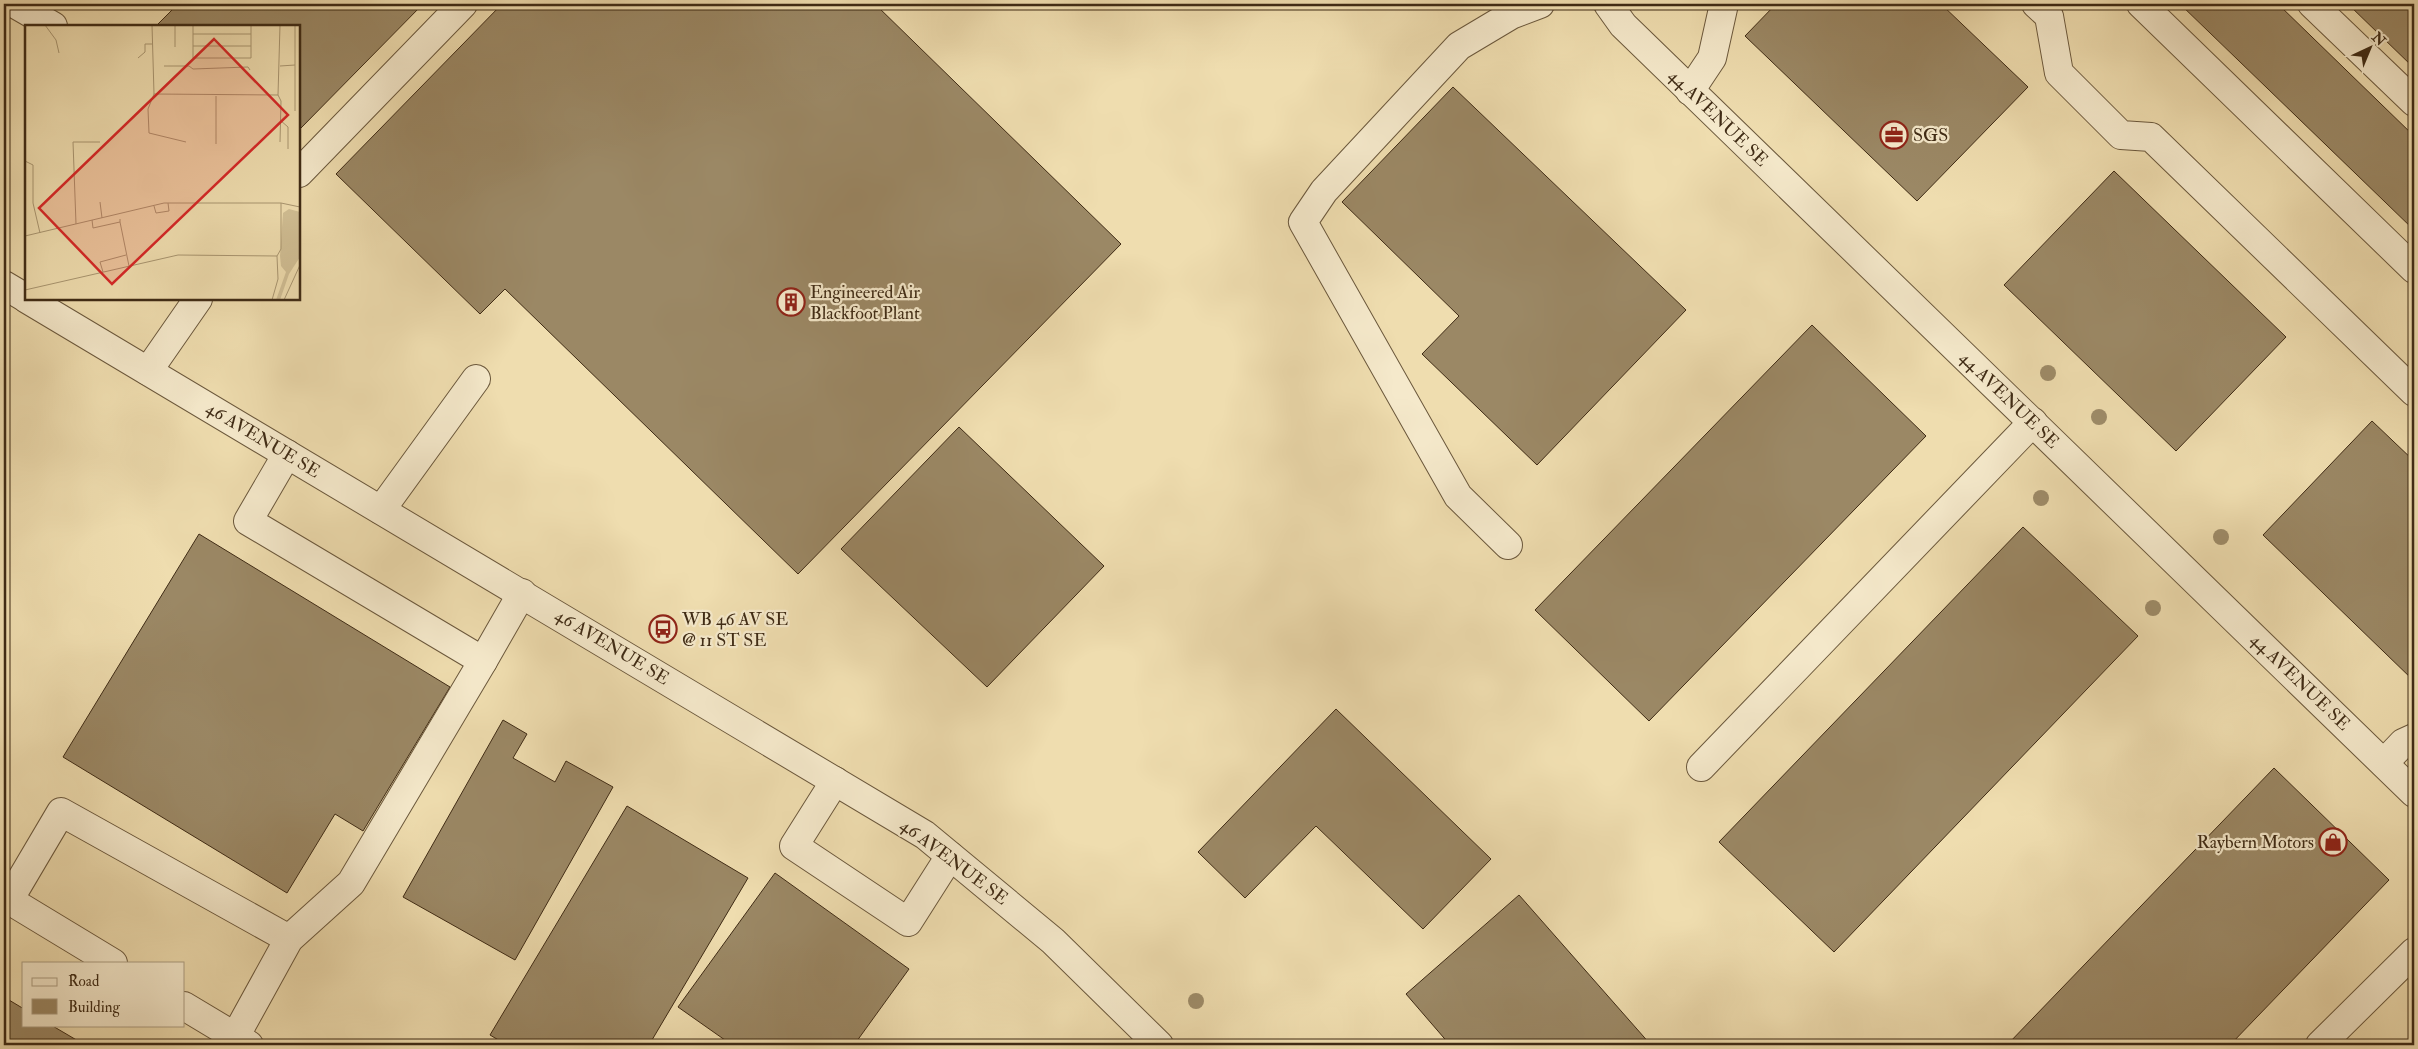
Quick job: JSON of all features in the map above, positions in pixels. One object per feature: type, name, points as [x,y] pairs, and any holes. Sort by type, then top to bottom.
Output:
[{"type":"street","points":[[15,4],[51,25]]},
{"type":"street","points":[[300,172],[463,4]]},
{"type":"street","points":[[1508,545],[1458,496],[1303,222],[1324,191],[1460,46],[1511,15],[1540,4]]},
{"type":"street","name":"44 AVENUE SE","points":[[1608,4],[1623,25],[1690,91],[2414,793]]},
{"type":"street","points":[[1690,91],[1712,58],[1724,4]]},
{"type":"street","points":[[2036,4],[2049,16],[2059,72],[2121,135],[2151,137],[2414,392]]},
{"type":"street","points":[[2141,4],[2414,269]]},
{"type":"street","points":[[2312,4],[2414,102]]},
{"type":"street","name":"46 AVENUE SE","points":[[4,285],[25,297]]},
{"type":"street","name":"46 AVENUE SE","points":[[30,300],[925,835],[1054,941],[1159,1045]]},
{"type":"street","points":[[148,371],[197,300]]},
{"type":"street","points":[[381,510],[476,379]]},
{"type":"street","points":[[1701,767],[2033,422]]},
{"type":"street","points":[[287,454],[248,521],[482,661]]},
{"type":"street","points":[[185,1007],[242,1041],[289,939],[351,883],[522,593]]},
{"type":"street","points":[[2384,763],[2404,742],[2414,738]]},
{"type":"street","points":[[835,781],[794,846],[908,922],[950,856]]},
{"type":"street","points":[[111,962],[6,898],[62,812],[289,939]]},
{"type":"street","points":[[2326,1043],[2414,952]]},
{"type":"building","points":[[178,4],[423,4],[300,129],[300,25],[157,25]]},
{"type":"building","name":"Engineered Air Blackfoot Plant","points":[[502,4],[875,4],[1121,244],[798,574],[505,289],[480,314],[336,174]]},
{"type":"building","points":[[1776,4],[1941,4],[2028,87],[1917,201],[1745,36]]},
{"type":"building","points":[[2180,4],[2278,4],[2414,136],[2414,230]]},
{"type":"building","points":[[2348,4],[2414,4],[2414,68]]},
{"type":"building","points":[[1453,87],[1686,310],[1537,465],[1422,354],[1459,316],[1342,202]]},
{"type":"building","points":[[2114,171],[2286,337],[2176,451],[2004,285]]},
{"type":"building","points":[[1812,325],[1926,436],[1649,721],[1535,610]]},
{"type":"building","points":[[2372,421],[2414,461],[2414,681],[2263,535]]},
{"type":"building","points":[[959,427],[1104,566],[987,687],[841,549]]},
{"type":"building","points":[[2023,527],[2138,636],[1834,952],[1719,842]]},
{"type":"building","points":[[199,534],[450,687],[363,831],[335,814],[287,893],[63,757]]},
{"type":"building","points":[[1336,709],[1491,859],[1423,929],[1316,826],[1245,898],[1198,852]]},
{"type":"building","points":[[503,720],[527,734],[513,758],[555,782],[566,761],[613,787],[515,960],[403,897]]},
{"type":"building","points":[[2274,768],[2389,880],[2230,1045],[2007,1045]]},
{"type":"building","points":[[627,806],[748,878],[649,1045],[507,1045],[490,1035]]},
{"type":"building","points":[[775,873],[909,969],[854,1045],[732,1045],[678,1007]]},
{"type":"building","points":[[1519,895],[1651,1045],[1450,1045],[1406,994]]},
{"type":"building","points":[[4,997],[22,1008],[22,1026],[53,1026],[85,1045],[4,1045]]},
{"type":"place","name":"SGS","points":[[1894,135]]},
{"type":"place","name":"Engineered Air Blackfoot Plant","points":[[791,302]]},
{"type":"place","name":"WB 46 AV SE @ 11 ST SE","points":[[663,629]]},
{"type":"place","name":"Raybern Motors","points":[[2333,842]]}]
